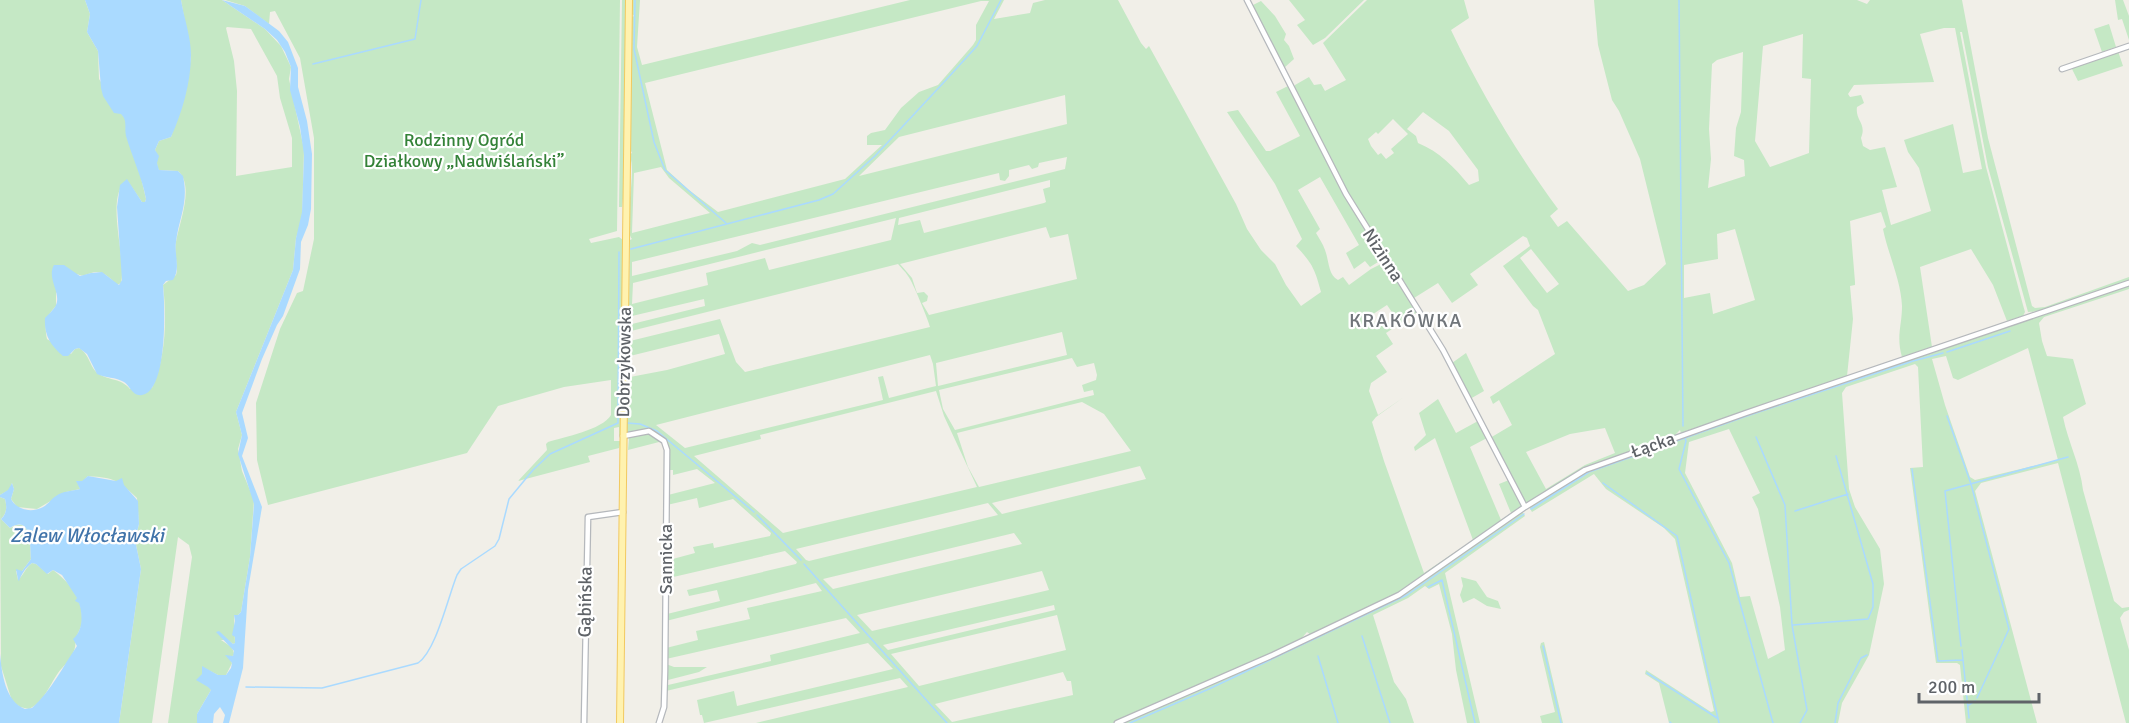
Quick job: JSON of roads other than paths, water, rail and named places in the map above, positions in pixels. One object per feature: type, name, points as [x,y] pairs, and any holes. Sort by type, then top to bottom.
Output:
[{"type":"main road","name":"Dobrzykowska","points":[[620,723],[629,0]]},
{"type":"street","name":"Nizinna","points":[[1247,0],[1346,194],[1443,350],[1525,507]]},
{"type":"street","points":[[2062,69],[2129,46]]},
{"type":"street","name":"Łącka","points":[[1117,723],[1212,682],[1399,595],[1525,507],[1575,475],[1600,464],[2129,282]]},
{"type":"street","name":"Sannicka","points":[[623,436],[649,431],[664,441],[668,453],[664,700],[659,723]]},
{"type":"street","name":"Gąbińska","points":[[584,723],[588,517],[623,512]]},
{"type":"water","points":[[85,0],[181,0],[190,41],[188,86],[179,118],[171,137],[159,141],[155,150],[159,156],[157,163],[159,170],[178,171],[183,176],[185,194],[176,242],[177,271],[173,280],[166,281],[163,285],[164,328],[161,364],[157,379],[150,390],[142,395],[134,393],[121,380],[97,374],[87,354],[79,348],[68,356],[63,356],[51,344],[46,330],[45,318],[57,302],[52,276],[54,265],[64,265],[80,276],[102,272],[119,285],[122,280],[117,207],[120,185],[127,179],[142,202],[146,199],[126,136],[124,119],[121,114],[114,113],[103,96],[98,51],[87,32],[90,14]]},
{"type":"water","points":[[222,0],[245,6],[279,31],[288,42],[298,68],[298,87],[307,121],[312,154],[311,209],[301,242],[300,269],[242,413],[248,438],[242,456],[262,507],[248,590],[243,668],[229,723],[223,723],[225,715],[220,707],[214,714],[213,723],[197,723],[197,714],[211,690],[196,680],[202,674],[202,666],[218,675],[226,675],[232,663],[225,655],[233,656],[234,651],[216,632],[219,631],[233,644],[235,643],[235,637],[232,635],[234,615],[241,612],[250,557],[254,504],[238,454],[242,435],[236,412],[293,270],[296,238],[302,212],[304,155],[300,127],[290,90],[291,67],[285,52],[277,40],[265,29]]},
{"type":"water","name":"Zalew Włocławski","points":[[88,476],[116,481],[122,478],[124,485],[138,501],[139,524],[135,540],[141,569],[119,723],[0,723],[0,654],[6,686],[13,700],[25,709],[32,708],[51,686],[77,646],[73,639],[79,632],[81,613],[79,603],[75,601],[77,598],[62,575],[53,570],[47,574],[32,563],[18,580],[16,569],[22,571],[31,559],[30,540],[26,528],[22,525],[10,528],[1,519],[6,507],[5,499],[0,495],[8,490],[12,483],[14,489],[11,499],[13,502],[24,509],[37,509],[45,506],[59,494],[80,489],[76,481],[82,481]]},
{"type":"waterway","points":[[313,64],[415,39],[421,0]]},
{"type":"waterway","points":[[635,0],[634,49],[654,142],[665,170],[726,223]]},
{"type":"waterway","points":[[631,249],[819,200],[833,194],[875,156],[977,46],[1001,0]]},
{"type":"waterway","points":[[1679,0],[1683,426]]},
{"type":"waterway","points":[[246,687],[322,688],[418,663],[424,657],[436,636],[457,575],[461,569],[495,546],[499,539],[509,499],[533,470],[550,454],[618,423],[619,252]]},
{"type":"waterway","points":[[1947,352],[2010,331]]},
{"type":"waterway","points":[[1531,509],[1589,472],[1744,417],[1943,353]]},
{"type":"waterway","points":[[1947,416],[1971,484],[2009,629],[1977,698]]},
{"type":"waterway","points":[[627,423],[640,424],[657,431],[754,512]]},
{"type":"waterway","points":[[1756,437],[1785,505],[1792,625],[1807,710],[1800,723]]},
{"type":"waterway","points":[[1685,438],[1679,469],[1729,563],[1773,723]]},
{"type":"waterway","points":[[1793,625],[1868,619],[1873,607],[1873,584],[1836,456]]},
{"type":"waterway","points":[[1961,646],[1945,491],[2068,457]]},
{"type":"waterway","points":[[1912,469],[1938,661],[1963,660]]},
{"type":"waterway","points":[[1603,483],[1677,536],[1719,723]]},
{"type":"waterway","points":[[1795,511],[1848,494]]},
{"type":"waterway","points":[[1130,723],[1209,689],[1407,595],[1524,514]]},
{"type":"waterway","points":[[757,515],[801,560]]},
{"type":"waterway","points":[[804,564],[947,723]]},
{"type":"waterway","points":[[1428,587],[1442,580],[1475,723]]},
{"type":"waterway","points":[[1362,636],[1390,723]]},
{"type":"waterway","points":[[1543,646],[1561,723]]},
{"type":"waterway","points":[[1962,650],[1969,718]]},
{"type":"waterway","points":[[1835,723],[1838,703],[1861,658],[1867,655]]},
{"type":"waterway","points":[[1318,656],[1338,723]]},
{"type":"waterway","points":[[1647,673],[1717,718]]},
{"type":"waterway","points":[[1969,705],[1975,701]]},
{"type":"district","name":"KRAKÓWKA","points":[[1406,320]]},
{"type":"park label","name":"Rodzinny Ogród Działkowy „Nadwiślański”","points":[[464,150]]}]
